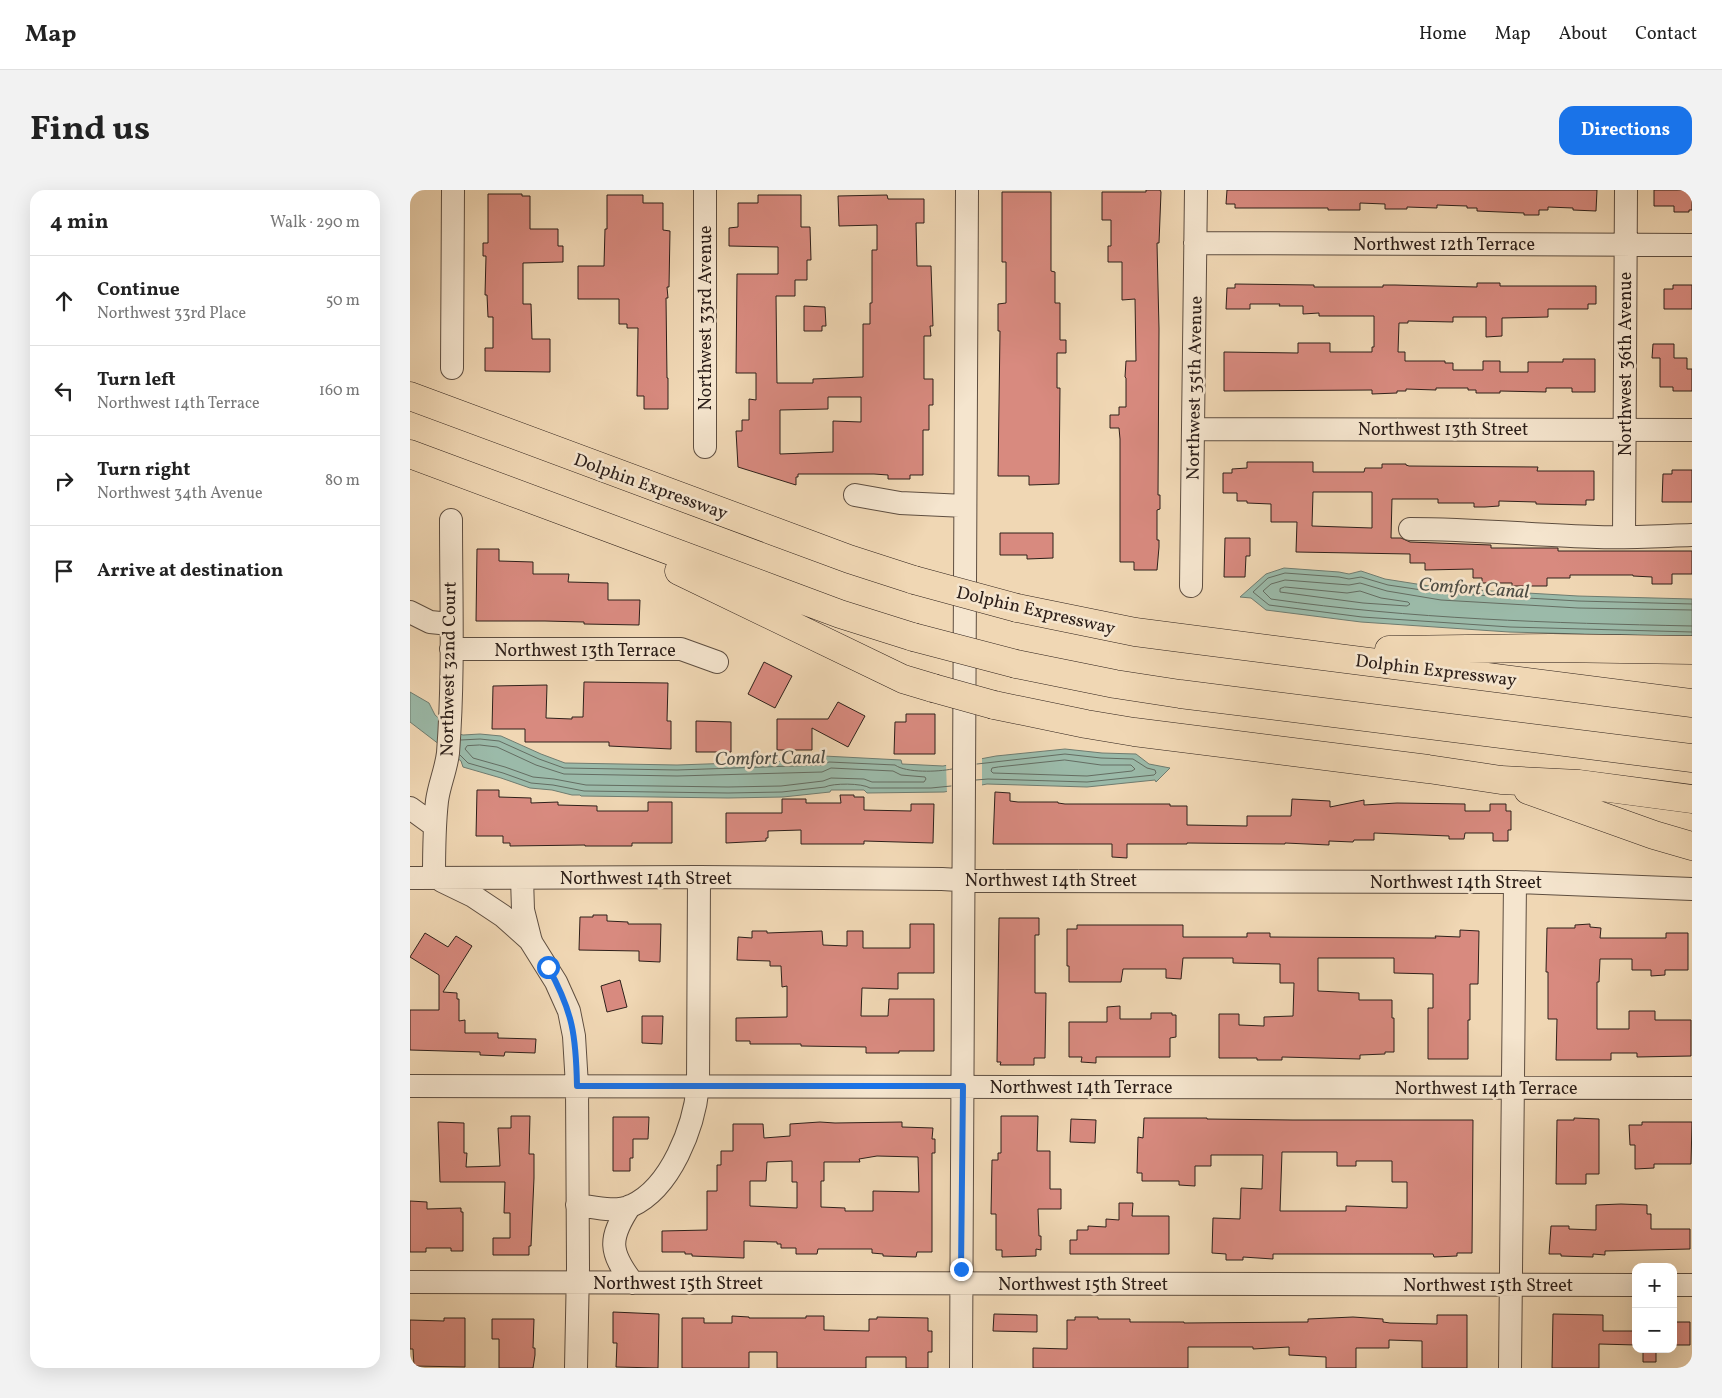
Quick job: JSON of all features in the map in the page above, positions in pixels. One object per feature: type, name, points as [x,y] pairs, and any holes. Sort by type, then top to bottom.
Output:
[{"type":"highway","name":"Dolphin Expressway","points":[[410,396],[849,559],[914,580],[1017,608],[1135,632],[1692,702]]},
{"type":"highway","points":[[410,454],[823,608],[913,637],[1016,664],[1105,682],[1180,694],[1692,758]]},
{"type":"highway","points":[[520,495],[903,678],[994,705],[1134,732],[1501,780],[1579,784],[1692,800]]},
{"type":"highway","points":[[1285,651],[1551,648],[1692,650]]},
{"type":"highway","points":[[1501,780],[1654,835],[1692,846]]},
{"type":"street","points":[[452,368],[453,190]]},
{"type":"street","name":"Northwest 33rd Avenue","points":[[705,190],[705,447]]},
{"type":"street","points":[[961,1368],[967,190]]},
{"type":"street","name":"Northwest 35th Avenue","points":[[1191,586],[1196,190]]},
{"type":"street","name":"Northwest 36th Avenue","points":[[1624,537],[1626,190]]},
{"type":"street","name":"Northwest 12th Terrace","points":[[1195,243],[1692,245]]},
{"type":"street","name":"Northwest 13th Street","points":[[1193,429],[1692,430]]},
{"type":"street","points":[[854,496],[900,503],[965,506]]},
{"type":"street","name":"Northwest 32nd Court","points":[[434,878],[437,799],[446,770],[448,753],[451,520]]},
{"type":"street","points":[[1410,529],[1462,529],[1624,537],[1692,535]]},
{"type":"street","points":[[410,612],[430,622],[450,624]]},
{"type":"street","name":"Northwest 13th Terrace","points":[[450,649],[681,650],[718,662]]},
{"type":"street","points":[[410,808],[435,826]]},
{"type":"street","points":[[577,1205],[616,1209],[630,1206],[648,1194],[669,1170],[689,1131],[698,1086],[700,877]]},
{"type":"street","name":"Northwest 14th Street","points":[[410,878],[700,877],[1514,882],[1692,889]]},
{"type":"street","points":[[434,878],[473,896],[495,910],[531,942],[556,982],[569,1011],[574,1036],[577,1086],[578,1282],[576,1368]]},
{"type":"street","points":[[522,878],[523,910],[531,942]]},
{"type":"street","points":[[1510,1368],[1514,882]]},
{"type":"street","name":"Northwest 14th Terrace","points":[[410,1086],[1692,1088]]},
{"type":"street","points":[[630,1206],[617,1228],[614,1242],[616,1258],[633,1283]]},
{"type":"street","name":"Northwest 15th Street","points":[[410,1282],[1632,1285]]},
{"type":"street","points":[[1677,1285],[1692,1285]]},
{"type":"water","points":[[1284,568],[1349,574],[1361,571],[1385,579],[1442,588],[1578,596],[1692,599],[1692,637],[1509,632],[1361,622],[1266,610],[1251,598],[1240,597],[1266,574]]},
{"type":"water","points":[[410,692],[429,703],[435,715],[456,733],[463,735],[501,736],[565,763],[677,765],[822,760],[824,756],[901,760],[902,764],[943,766],[996,756],[1065,749],[1136,754],[1149,764],[1170,768],[1156,782],[1155,780],[1087,787],[987,784],[944,792],[867,793],[864,790],[831,790],[830,792],[783,797],[581,796],[530,788],[463,767],[461,761],[410,722]]},
{"type":"pier","points":[[982,756],[982,787],[947,794],[946,763]]},
{"type":"building","points":[[1146,190],[1160,190],[1161,192],[1159,243],[1157,243],[1159,329],[1158,495],[1160,495],[1160,509],[1157,510],[1157,540],[1159,540],[1159,547],[1157,570],[1134,570],[1134,562],[1120,562],[1120,439],[1119,428],[1110,428],[1110,415],[1119,415],[1119,407],[1126,407],[1126,361],[1136,361],[1135,299],[1122,300],[1122,262],[1108,262],[1108,246],[1111,246],[1111,220],[1102,220],[1102,192],[1146,192]]},
{"type":"building","points":[[1227,190],[1597,190],[1596,211],[1548,207],[1548,210],[1539,210],[1539,215],[1524,215],[1524,213],[1477,211],[1477,208],[1467,208],[1467,206],[1437,205],[1437,208],[1407,207],[1407,209],[1385,209],[1385,204],[1360,203],[1360,210],[1235,208],[1235,204],[1226,204]]},
{"type":"building","points":[[1654,190],[1692,190],[1692,210],[1689,210],[1689,212],[1674,212],[1674,206],[1654,206]]},
{"type":"building","points":[[1002,192],[1051,192],[1051,271],[1055,272],[1055,303],[1060,303],[1060,340],[1066,340],[1066,353],[1057,353],[1057,388],[1060,388],[1059,484],[1029,485],[1029,476],[998,476],[1000,331],[998,331],[998,304],[1006,303],[1006,262],[1002,262]]},
{"type":"building","points":[[488,194],[522,194],[522,196],[530,196],[530,229],[558,229],[558,246],[563,246],[563,262],[523,263],[523,304],[531,304],[532,339],[550,339],[550,372],[485,371],[485,348],[493,348],[493,317],[488,317],[487,295],[485,295],[486,256],[483,256],[483,243],[488,243]]},
{"type":"building","points":[[607,195],[643,195],[643,203],[663,203],[663,230],[670,231],[669,287],[667,287],[668,298],[666,298],[668,409],[644,409],[644,396],[637,396],[638,328],[627,328],[627,324],[619,324],[619,299],[578,299],[578,266],[604,266]]},
{"type":"building","points":[[758,195],[801,195],[801,227],[810,227],[811,260],[807,260],[807,280],[795,280],[795,296],[776,296],[777,383],[813,383],[813,379],[863,377],[863,324],[870,324],[872,250],[877,250],[877,225],[839,226],[838,196],[887,195],[888,199],[924,199],[924,223],[916,223],[917,266],[931,266],[933,326],[930,326],[931,336],[924,336],[924,379],[933,379],[933,405],[929,405],[929,430],[923,430],[923,475],[910,475],[910,479],[888,479],[888,475],[874,474],[798,474],[796,485],[738,467],[736,431],[742,431],[742,420],[749,420],[749,399],[756,400],[756,373],[736,373],[737,274],[778,274],[778,247],[729,246],[729,228],[738,227],[738,203],[758,203]],"holes":[[[828,397],[861,397],[861,422],[833,421],[833,452],[780,454],[780,410],[828,409]]]},
{"type":"building","points":[[1477,283],[1500,283],[1500,286],[1596,286],[1596,304],[1588,304],[1588,309],[1548,309],[1548,317],[1502,318],[1502,336],[1486,337],[1486,317],[1453,317],[1453,322],[1408,321],[1408,323],[1399,323],[1398,352],[1405,352],[1405,361],[1445,361],[1445,363],[1453,363],[1453,370],[1483,370],[1483,361],[1500,361],[1500,372],[1528,372],[1528,362],[1563,362],[1563,359],[1595,359],[1595,392],[1572,392],[1572,388],[1546,388],[1546,392],[1500,391],[1500,393],[1476,393],[1476,390],[1468,390],[1468,388],[1406,389],[1406,391],[1397,391],[1397,393],[1372,394],[1372,390],[1224,391],[1224,352],[1298,353],[1298,343],[1330,343],[1330,352],[1372,352],[1372,347],[1374,347],[1374,316],[1319,316],[1319,313],[1303,314],[1303,306],[1279,306],[1280,304],[1250,304],[1250,309],[1226,309],[1227,288],[1235,288],[1235,284],[1314,285],[1314,287],[1383,287],[1383,285],[1395,285],[1477,287]]},
{"type":"building","points":[[1673,285],[1692,285],[1692,309],[1664,309],[1664,289],[1673,289]]},
{"type":"building","points":[[804,306],[825,307],[826,326],[822,326],[822,331],[804,331]]},
{"type":"building","points":[[1653,344],[1674,344],[1674,358],[1687,358],[1687,369],[1692,369],[1692,391],[1673,391],[1673,387],[1660,387],[1660,358],[1652,358]]},
{"type":"building","points":[[1247,462],[1313,462],[1313,472],[1364,472],[1365,468],[1382,468],[1382,464],[1538,467],[1537,471],[1594,471],[1594,500],[1586,500],[1586,505],[1499,501],[1499,506],[1474,507],[1474,503],[1438,503],[1438,499],[1392,499],[1391,538],[1401,538],[1410,542],[1491,545],[1491,548],[1558,548],[1558,551],[1692,551],[1692,574],[1672,574],[1672,584],[1652,584],[1652,577],[1633,575],[1570,575],[1570,578],[1547,578],[1547,586],[1512,586],[1512,583],[1482,583],[1482,578],[1473,578],[1473,569],[1425,570],[1425,563],[1410,563],[1410,554],[1296,552],[1297,522],[1271,522],[1271,504],[1237,501],[1237,493],[1223,493],[1223,473],[1232,473],[1232,469],[1247,468]],"holes":[[[1313,492],[1372,492],[1372,528],[1312,526]]]},
{"type":"building","points":[[1672,470],[1692,470],[1692,502],[1662,502],[1663,474],[1672,474]]},
{"type":"building","points":[[1000,533],[1053,533],[1053,558],[1027,559],[1027,555],[1000,555]]},
{"type":"building","points":[[1225,538],[1250,538],[1250,556],[1246,556],[1245,577],[1224,577]]},
{"type":"building","points":[[477,549],[499,549],[499,561],[533,562],[533,574],[569,574],[568,582],[608,583],[608,600],[640,600],[639,625],[545,621],[476,621]]},
{"type":"building","points":[[764,662],[792,676],[775,708],[748,694]]},
{"type":"building","points":[[584,682],[668,683],[667,721],[671,721],[671,749],[609,746],[609,742],[525,742],[525,729],[492,729],[493,686],[547,685],[546,718],[572,719],[572,717],[583,717]]},
{"type":"building","points":[[838,702],[865,716],[848,747],[812,728],[812,750],[777,750],[777,719],[828,719]]},
{"type":"building","points":[[906,714],[935,714],[935,754],[894,754],[895,722],[906,722]]},
{"type":"building","points":[[696,721],[731,722],[731,752],[696,752]]},
{"type":"building","points":[[477,790],[499,790],[499,797],[531,798],[531,803],[558,802],[558,805],[597,806],[597,811],[648,811],[648,802],[672,802],[672,843],[632,843],[632,846],[510,846],[510,843],[503,843],[503,836],[476,836]]},
{"type":"building","points":[[995,792],[1010,793],[1010,801],[1018,802],[1170,804],[1170,806],[1187,806],[1187,825],[1247,826],[1247,816],[1291,816],[1292,799],[1330,801],[1330,807],[1364,800],[1364,805],[1397,803],[1465,804],[1465,811],[1490,811],[1490,804],[1506,804],[1506,811],[1511,811],[1511,830],[1508,830],[1508,841],[1493,841],[1493,833],[1465,833],[1464,839],[1449,839],[1449,836],[1374,833],[1374,840],[1354,840],[1353,842],[1329,841],[1329,845],[1285,843],[1127,844],[1127,858],[1112,857],[1112,844],[993,844]]},
{"type":"building","points":[[840,795],[864,797],[864,810],[911,811],[911,804],[934,804],[933,843],[864,841],[864,844],[801,844],[801,830],[768,831],[766,841],[726,843],[726,813],[782,813],[782,799],[806,799],[806,803],[841,803]]},
{"type":"building","points":[[593,915],[607,915],[607,921],[628,922],[628,924],[661,924],[660,962],[639,961],[639,951],[579,950],[580,917],[593,917]]},
{"type":"building","points":[[999,918],[1039,918],[1039,935],[1035,935],[1035,993],[1046,993],[1045,1058],[1034,1058],[1034,1065],[1000,1065],[1001,1062],[997,1062]]},
{"type":"building","points":[[910,924],[934,924],[934,973],[898,973],[898,989],[862,988],[861,1016],[888,1016],[889,999],[934,999],[934,1051],[866,1053],[866,1047],[750,1044],[750,1041],[736,1041],[736,1018],[787,1017],[787,986],[782,987],[781,966],[770,966],[770,961],[737,960],[738,937],[752,938],[752,931],[767,931],[767,933],[822,931],[823,945],[847,946],[847,931],[863,931],[863,948],[910,948]]},
{"type":"building","points":[[1590,924],[1590,927],[1601,928],[1600,938],[1666,938],[1666,933],[1688,933],[1688,970],[1665,970],[1665,975],[1651,976],[1651,970],[1632,970],[1632,959],[1600,959],[1599,982],[1597,982],[1597,1029],[1629,1029],[1629,1011],[1655,1011],[1655,1020],[1691,1020],[1691,1056],[1637,1057],[1637,1053],[1611,1053],[1611,1060],[1556,1060],[1557,1019],[1548,1019],[1547,928],[1575,928],[1575,925]]},
{"type":"building","points":[[1077,925],[1183,925],[1183,937],[1247,937],[1247,933],[1270,933],[1270,937],[1436,938],[1435,936],[1460,937],[1460,930],[1479,931],[1478,984],[1470,984],[1468,1059],[1428,1059],[1428,1008],[1433,1008],[1433,974],[1394,973],[1394,958],[1318,958],[1318,991],[1359,993],[1359,1000],[1392,1000],[1394,1052],[1360,1055],[1360,1059],[1282,1057],[1282,1060],[1257,1060],[1257,1058],[1219,1058],[1219,1014],[1239,1014],[1239,1025],[1264,1026],[1264,1017],[1293,1016],[1294,983],[1280,983],[1280,964],[1233,963],[1233,958],[1183,958],[1181,979],[1166,978],[1166,969],[1123,969],[1121,982],[1069,982],[1067,929],[1077,929]]},
{"type":"building","points":[[425,933],[448,947],[456,936],[472,946],[443,992],[457,993],[457,999],[459,999],[459,1021],[465,1020],[465,1033],[498,1033],[498,1038],[536,1039],[535,1053],[505,1052],[504,1056],[480,1055],[480,1052],[410,1050],[410,1010],[439,1010],[439,975],[410,957]]},
{"type":"building","points":[[620,980],[627,1007],[607,1012],[601,986]]},
{"type":"building","points":[[1120,1006],[1120,1019],[1151,1019],[1151,1013],[1172,1013],[1172,1015],[1176,1015],[1176,1037],[1170,1038],[1170,1057],[1096,1057],[1096,1063],[1081,1062],[1082,1057],[1069,1057],[1069,1022],[1107,1022],[1107,1007]]},
{"type":"building","points":[[642,1016],[663,1016],[662,1044],[642,1043]]},
{"type":"building","points":[[511,1116],[530,1116],[529,1154],[534,1154],[531,1246],[529,1246],[529,1255],[493,1255],[493,1238],[510,1238],[510,1213],[504,1213],[505,1182],[440,1182],[438,1122],[464,1123],[464,1153],[467,1153],[466,1167],[500,1166],[498,1128],[511,1128]]},
{"type":"building","points":[[1001,1116],[1038,1116],[1037,1151],[1050,1151],[1050,1189],[1061,1189],[1061,1209],[1038,1209],[1041,1250],[1036,1249],[1036,1256],[1002,1257],[1002,1250],[996,1250],[996,1214],[991,1214],[992,1160],[998,1160],[998,1153],[1001,1153]]},
{"type":"building","points":[[613,1117],[649,1117],[648,1139],[633,1139],[633,1158],[630,1158],[630,1171],[613,1171]]},
{"type":"building","points":[[1144,1118],[1473,1120],[1472,1253],[1457,1253],[1457,1256],[1434,1257],[1433,1254],[1273,1254],[1273,1259],[1243,1257],[1243,1260],[1226,1260],[1226,1254],[1212,1253],[1213,1218],[1240,1219],[1241,1188],[1262,1189],[1263,1155],[1211,1155],[1211,1166],[1195,1166],[1195,1186],[1179,1185],[1179,1181],[1142,1181],[1142,1173],[1137,1173],[1138,1137],[1143,1138]],"holes":[[[1282,1152],[1337,1152],[1337,1166],[1356,1166],[1356,1161],[1392,1161],[1392,1182],[1407,1182],[1407,1208],[1346,1206],[1346,1211],[1280,1211]]]},
{"type":"building","points":[[1574,1118],[1599,1119],[1599,1174],[1586,1174],[1586,1184],[1556,1184],[1557,1120],[1574,1120]]},
{"type":"building","points":[[1071,1119],[1096,1120],[1095,1143],[1070,1142]]},
{"type":"building","points":[[902,1122],[902,1127],[933,1128],[932,1139],[935,1139],[935,1153],[932,1153],[932,1252],[917,1252],[916,1257],[883,1256],[883,1254],[872,1253],[872,1249],[818,1249],[817,1254],[796,1254],[796,1248],[781,1248],[781,1244],[777,1244],[777,1242],[744,1241],[744,1258],[692,1256],[692,1254],[685,1254],[685,1252],[662,1252],[662,1231],[707,1230],[707,1191],[717,1191],[717,1165],[721,1165],[721,1151],[733,1151],[733,1124],[763,1124],[764,1138],[790,1136],[790,1124]],"holes":[[[877,1156],[918,1157],[919,1192],[873,1191],[873,1211],[845,1211],[845,1208],[821,1207],[821,1181],[824,1181],[824,1162],[860,1162],[859,1159]],[[792,1161],[792,1182],[797,1182],[797,1208],[750,1206],[750,1181],[766,1181],[767,1162]]]},
{"type":"building","points":[[1642,1122],[1692,1122],[1691,1164],[1654,1164],[1654,1168],[1635,1169],[1635,1145],[1630,1145],[1629,1125],[1642,1125]]},
{"type":"building","points":[[410,1201],[427,1202],[427,1209],[461,1208],[461,1212],[463,1212],[463,1251],[451,1251],[451,1248],[426,1248],[426,1252],[410,1252]]},
{"type":"building","points":[[1119,1203],[1133,1203],[1132,1216],[1169,1216],[1169,1254],[1070,1254],[1070,1240],[1077,1240],[1077,1230],[1088,1230],[1088,1226],[1106,1227],[1106,1219],[1119,1220]]},
{"type":"building","points":[[1596,1205],[1647,1205],[1647,1214],[1651,1214],[1651,1229],[1690,1229],[1690,1249],[1605,1251],[1605,1255],[1593,1254],[1593,1257],[1549,1254],[1551,1226],[1569,1226],[1569,1229],[1596,1230]]},
{"type":"building","points":[[613,1312],[659,1314],[658,1368],[616,1367],[617,1343],[613,1343]]},
{"type":"building","points":[[994,1314],[1037,1315],[1037,1332],[993,1331]]},
{"type":"building","points":[[1553,1314],[1603,1315],[1603,1331],[1632,1331],[1632,1345],[1599,1344],[1599,1368],[1552,1368]]},
{"type":"building","points":[[1437,1315],[1467,1315],[1467,1368],[1422,1368],[1422,1341],[1389,1340],[1389,1348],[1356,1348],[1356,1368],[1326,1368],[1326,1357],[1289,1355],[1289,1347],[1253,1349],[1253,1347],[1188,1347],[1188,1368],[1033,1368],[1033,1348],[1067,1349],[1067,1320],[1075,1320],[1075,1317],[1130,1319],[1130,1322],[1184,1323],[1308,1322],[1308,1319],[1353,1317],[1383,1319],[1383,1322],[1390,1323],[1437,1324]]},
{"type":"building","points":[[732,1316],[749,1318],[806,1318],[806,1316],[824,1316],[824,1330],[869,1331],[869,1319],[877,1319],[877,1317],[928,1318],[928,1331],[932,1331],[932,1352],[928,1352],[928,1368],[906,1368],[906,1357],[866,1357],[866,1368],[777,1368],[777,1352],[749,1352],[749,1368],[682,1368],[682,1318],[704,1318],[704,1323],[732,1323]]},
{"type":"building","points":[[444,1318],[465,1318],[465,1367],[414,1366],[413,1349],[410,1349],[410,1320],[444,1321]]},
{"type":"building","points":[[492,1319],[534,1319],[533,1348],[535,1348],[535,1355],[533,1368],[499,1368],[499,1339],[492,1339]]},
{"type":"building","points":[[1677,1322],[1690,1322],[1690,1345],[1677,1345]]},
{"type":"building","points":[[1643,1353],[1656,1353],[1656,1362],[1643,1362]]},
{"type":"route","points":[[548,967],[564,999],[572,1022],[576,1051],[577,1086],[963,1086],[961,1269]]},
{"type":"water label","name":"Comfort Canal","points":[[1474,587]]},
{"type":"water label","name":"Comfort Canal","points":[[770,757]]}]
